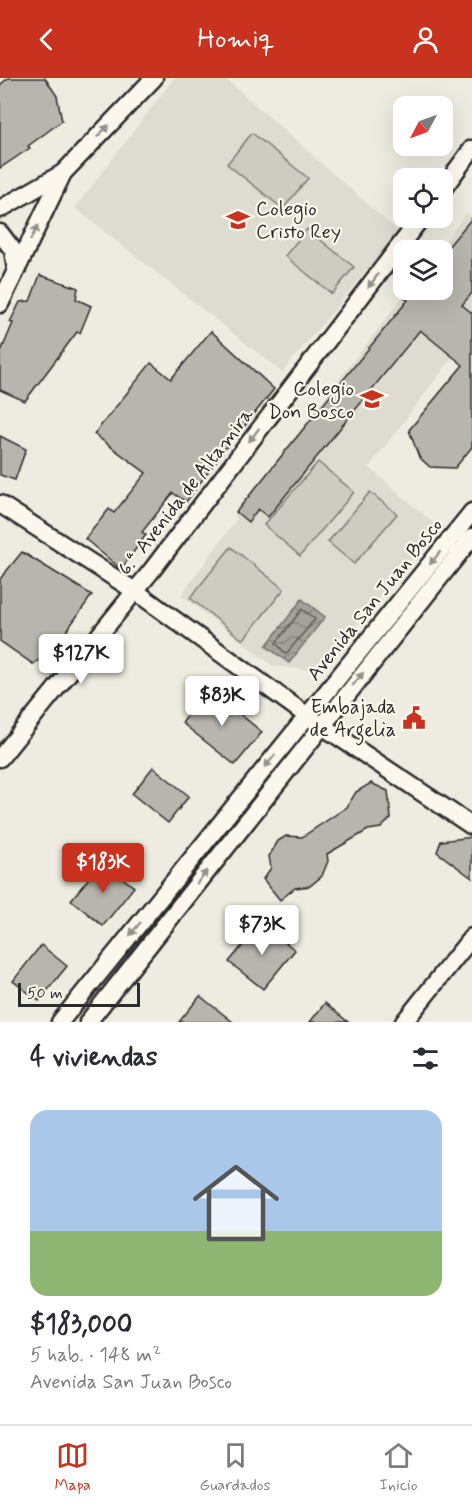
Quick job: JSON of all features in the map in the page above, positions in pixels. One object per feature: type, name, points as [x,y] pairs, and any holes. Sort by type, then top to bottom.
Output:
[{"type":"street","points":[[0,209],[63,173],[154,78]]},
{"type":"street","points":[[453,175],[472,149]]},
{"type":"street","points":[[0,304],[63,173]]},
{"type":"street","name":"6.ª Avenida de Altamira","points":[[0,758],[135,591],[413,228]]},
{"type":"street","points":[[0,233],[13,250],[16,270]]},
{"type":"street","points":[[0,504],[135,591],[306,715],[472,826]]},
{"type":"street","name":"Avenida San Juan Bosco","points":[[60,1022],[472,512]]},
{"type":"street","name":"Avenida San Juan Bosco","points":[[88,1022],[472,537]]},
{"type":"street","points":[[404,1022],[472,937]]},
{"type":"shaded area","name":"Colegio Cristo Rey","points":[[174,78],[225,78],[399,232],[282,372],[75,208]]},
{"type":"shaded area","points":[[252,133],[308,178],[283,209],[227,164]]},
{"type":"shaded area","name":"Colegio Don Bosco","points":[[466,213],[472,218],[472,332],[369,467],[438,527],[318,671],[273,666],[181,595],[237,519],[234,516],[400,300],[453,300],[453,240],[446,240]]},
{"type":"shaded area","points":[[307,229],[354,267],[332,294],[285,256]]},
{"type":"shaded area","points":[[318,462],[354,492],[300,556],[264,525]]},
{"type":"shaded area","points":[[370,492],[397,514],[354,564],[328,542]]},
{"type":"shaded area","points":[[231,547],[284,589],[243,640],[190,598]]},
{"type":"water","points":[[302,599],[325,617],[289,663],[266,646]]},
{"type":"building","points":[[8,78],[45,78],[57,96],[62,121],[28,146],[30,148],[0,168],[0,85]]},
{"type":"building","points":[[472,218],[472,293],[462,305],[472,313],[472,447],[455,468],[430,467],[419,457],[409,430],[463,365],[420,330],[268,517],[258,509],[248,522],[236,512],[408,300],[453,300],[453,241]]},
{"type":"building","points":[[40,275],[78,288],[76,299],[91,306],[80,333],[77,332],[25,401],[0,390],[0,354],[13,323],[10,322],[20,302],[30,301]]},
{"type":"building","points":[[211,331],[274,389],[243,428],[241,427],[186,502],[173,493],[142,532],[146,535],[121,569],[85,539],[109,509],[114,513],[146,473],[94,434],[151,363],[171,379]]},
{"type":"building","points":[[0,436],[26,449],[15,480],[0,475]]},
{"type":"building","points":[[22,552],[92,595],[53,650],[33,664],[0,641],[0,579]]},
{"type":"building","points":[[209,689],[262,732],[235,765],[182,723]]},
{"type":"building","points":[[153,767],[189,796],[168,823],[132,794]]},
{"type":"building","points":[[371,783],[388,791],[391,818],[381,828],[368,830],[327,854],[328,861],[322,876],[310,886],[295,888],[280,900],[263,879],[271,868],[269,856],[278,841],[286,836],[302,837],[347,807],[356,792]]},
{"type":"building","points":[[472,837],[472,878],[437,852],[441,841]]},
{"type":"building","points":[[102,862],[134,887],[103,926],[71,900]]},
{"type":"building","points":[[261,923],[295,950],[263,989],[229,962]]},
{"type":"building","points":[[41,945],[67,966],[39,1001],[13,981]]},
{"type":"building","points":[[200,996],[233,1022],[179,1022]]},
{"type":"building","points":[[325,1003],[348,1022],[310,1022]]},
{"type":"place","name":"Colegio Cristo Rey","points":[[238,220]]},
{"type":"place","name":"Colegio Don Bosco","points":[[372,399]]},
{"type":"place","name":"Embajada de Argelia","points":[[414,718]]}]
